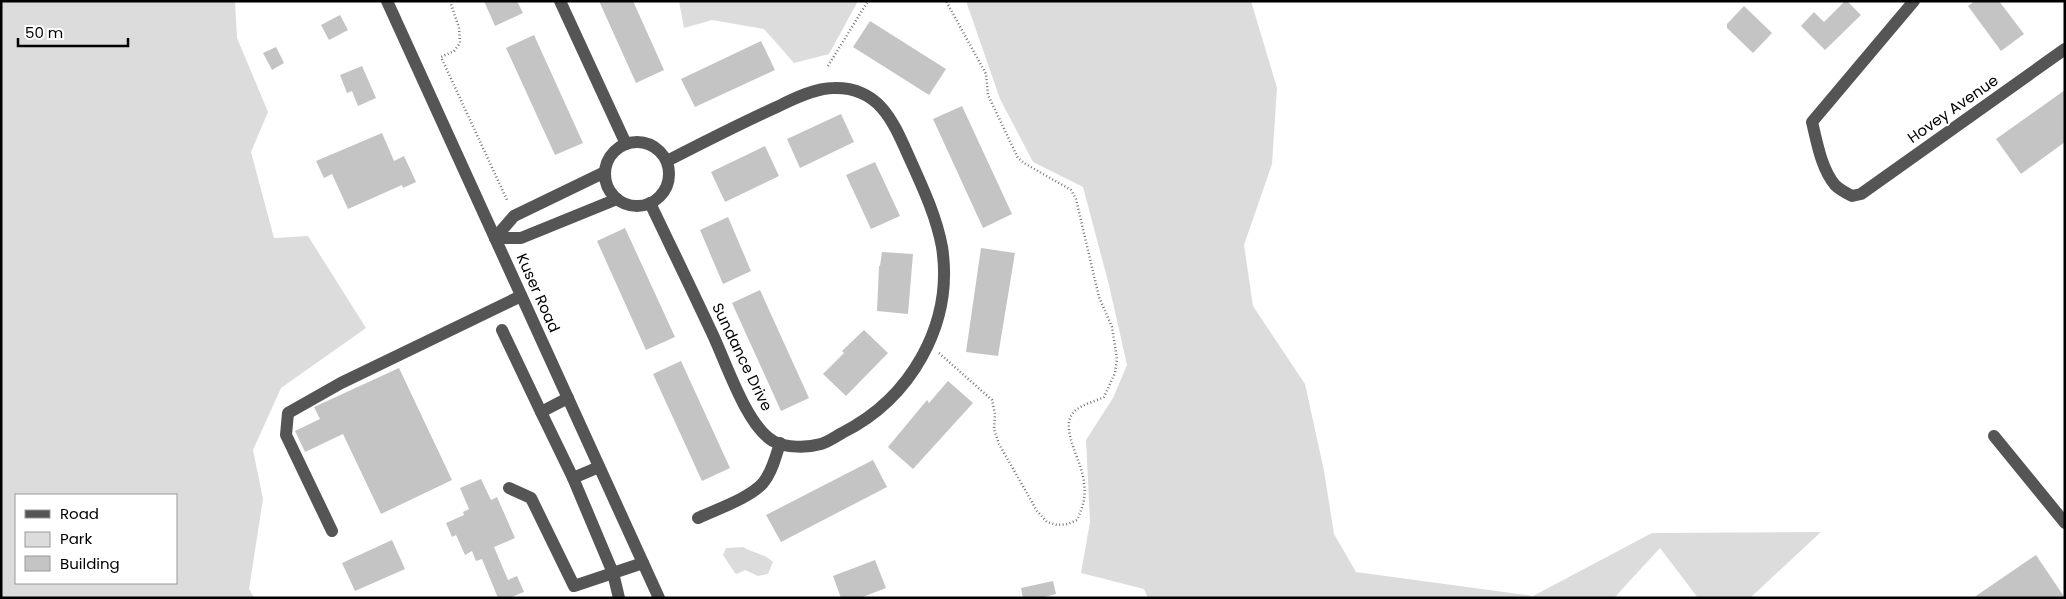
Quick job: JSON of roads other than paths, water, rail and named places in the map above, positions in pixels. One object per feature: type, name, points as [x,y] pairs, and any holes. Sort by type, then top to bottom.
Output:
[{"type":"street","name":"Kuser Road","points":[[387,1],[658,598]]},
{"type":"street","points":[[560,1],[626,144]]},
{"type":"street","name":"Hovey Avenue","points":[[1914,1],[1812,122],[1826,167],[1836,185],[1852,196],[1861,194],[2065,50]]},
{"type":"street","name":"Sundance Drive","points":[[650,203],[744,404],[754,421],[773,441],[799,447],[821,444],[859,424],[876,413],[896,394],[928,346],[937,320],[943,278],[942,249],[927,196],[896,128],[878,103],[868,95],[847,88],[830,87],[792,100],[745,121],[667,160]]},
{"type":"street","points":[[639,142],[653,146],[667,160],[669,169],[667,186],[663,193],[650,203],[633,206],[617,199],[608,187],[605,172],[611,155],[626,144],[639,142]]},
{"type":"street","points":[[496,238],[514,216],[605,172]]},
{"type":"street","points":[[496,238],[522,238],[617,199]]},
{"type":"street","points":[[332,531],[286,435],[288,412],[341,383],[521,296]]},
{"type":"street","points":[[502,330],[573,478],[613,573],[619,598]]},
{"type":"street","points":[[541,412],[568,398]]},
{"type":"street","points":[[1994,436],[2065,523]]},
{"type":"street","points":[[698,518],[742,497],[763,483],[770,471],[780,443]]},
{"type":"street","points":[[573,478],[599,467]]},
{"type":"street","points":[[509,488],[531,498],[574,586],[643,563]]}]
